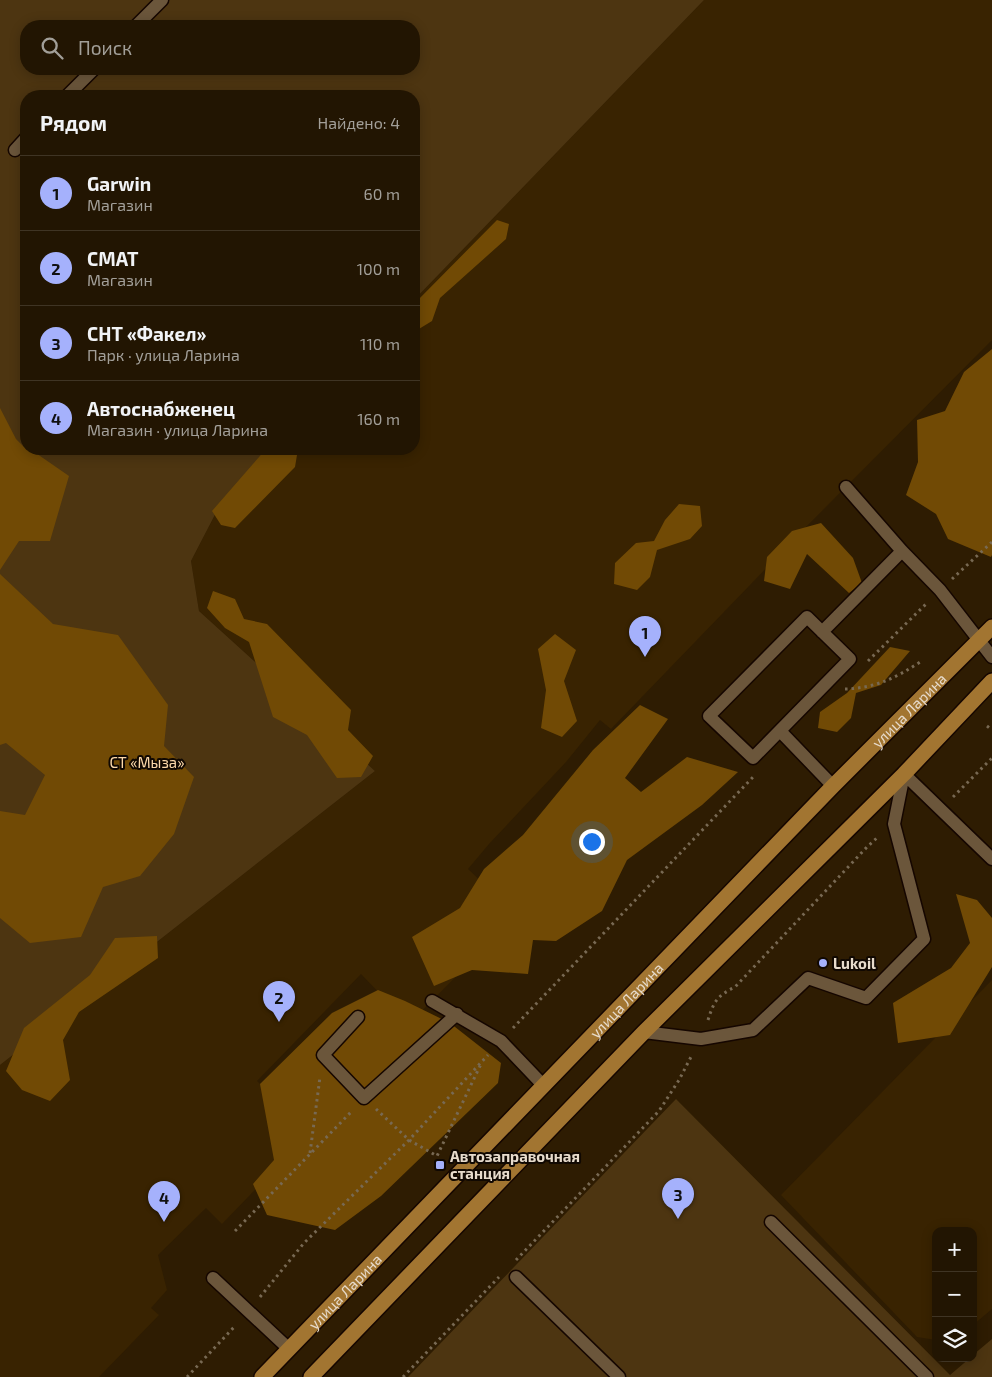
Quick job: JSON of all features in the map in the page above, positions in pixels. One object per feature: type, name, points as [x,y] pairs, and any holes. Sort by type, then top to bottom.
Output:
[{"type":"main road","name":"улица Ларина","points":[[262,1377],[832,786],[992,627]]},
{"type":"main road","points":[[311,1377],[644,1032],[904,774],[992,682]]},
{"type":"lane","points":[[142,20],[162,0]]},
{"type":"lane","points":[[73,90],[88,75]]},
{"type":"lane","points":[[15,150],[20,145]]},
{"type":"lane","points":[[846,488],[902,551],[940,590],[992,657]]},
{"type":"lane","points":[[822,632],[902,551]]},
{"type":"lane","points":[[807,617],[822,632],[850,659],[781,732],[753,758],[709,716],[807,617]]},
{"type":"lane","points":[[781,732],[832,786]]},
{"type":"lane","points":[[904,774],[992,859]]},
{"type":"lane","points":[[644,1032],[701,1039],[753,1030],[808,978],[866,998],[924,939],[894,824],[904,774]]},
{"type":"lane","points":[[432,1001],[501,1041],[543,1085]]},
{"type":"lane","points":[[358,1017],[323,1055],[364,1098],[457,1014]]},
{"type":"lane","points":[[771,1222],[927,1377]]},
{"type":"lane","points":[[516,1277],[619,1377]]},
{"type":"lane","points":[[213,1278],[289,1349]]},
{"type":"path","points":[[866,662],[992,542]]},
{"type":"path","points":[[846,682],[840,689],[864,688],[896,678],[920,662]]},
{"type":"path","points":[[987,726],[992,730]]},
{"type":"path","points":[[940,810],[992,758]]},
{"type":"path","points":[[187,1377],[249,1311],[304,1243],[409,1140],[754,776]]},
{"type":"path","points":[[513,1262],[659,1111],[680,1080],[701,1039],[714,1004],[720,995],[735,987],[866,847],[894,824]]},
{"type":"path","points":[[310,1154],[323,1055]]},
{"type":"path","points":[[235,1231],[364,1098],[409,1140],[437,1156],[482,1061]]},
{"type":"path","points":[[402,1377],[500,1276]]},
{"type":"shaded area","points":[[704,0],[992,0],[992,340],[806,527],[611,729],[600,720],[566,762],[489,844],[468,869],[517,915],[409,1024],[361,974],[257,1081],[282,1106],[305,1138],[222,1224],[206,1208],[158,1255],[167,1290],[151,1308],[159,1315],[99,1377],[0,1377],[0,1065],[375,771],[199,611],[191,561],[220,505],[267,455],[420,455],[420,294]]},
{"type":"shaded area","points":[[992,980],[992,1309],[977,1322],[977,1227],[932,1227],[932,1339],[917,1337],[781,1195]]},
{"type":"green space","name":"СТ «Мыза»","points":[[0,0],[704,0],[420,294],[420,90],[20,90],[20,455],[267,455],[220,505],[191,561],[199,611],[375,771],[0,1065]]},
{"type":"green space","points":[[497,220],[509,224],[506,239],[440,298],[432,321],[420,328],[420,298]]},
{"type":"green space","points":[[992,349],[991,557],[948,539],[936,514],[906,495],[918,462],[917,420],[945,411],[964,372]]},
{"type":"green space","points":[[0,408],[20,443],[20,455],[39,455],[69,476],[50,541],[19,541],[0,570]]},
{"type":"green space","points":[[261,455],[297,455],[295,467],[235,528],[221,525],[212,511]]},
{"type":"green space","points":[[679,504],[700,506],[702,526],[690,539],[657,550],[650,577],[637,590],[614,584],[615,563],[636,543],[654,541],[665,520]]},
{"type":"green space","points":[[821,523],[853,558],[862,583],[849,593],[807,554],[790,589],[764,581],[767,557],[792,531]]},
{"type":"green space","points":[[0,574],[53,624],[118,635],[168,705],[164,746],[194,777],[174,834],[140,876],[103,887],[81,937],[30,943],[0,918],[0,811],[25,815],[45,775],[6,743],[0,745]]},
{"type":"green space","points":[[213,591],[235,599],[244,619],[267,624],[351,710],[348,730],[373,756],[361,777],[337,778],[307,735],[273,717],[249,642],[225,628],[207,608]]},
{"type":"green space","points":[[555,634],[576,650],[564,681],[577,721],[562,737],[541,728],[546,690],[538,649]]},
{"type":"green space","points":[[890,647],[910,651],[881,685],[856,693],[851,718],[837,732],[818,728],[820,712],[847,693]]},
{"type":"green space","points":[[640,705],[668,719],[625,778],[641,792],[687,757],[738,772],[702,805],[627,860],[602,911],[556,941],[533,940],[528,974],[472,970],[434,986],[412,937],[460,908],[484,869],[523,835],[593,750]]},
{"type":"green space","points":[[956,894],[977,900],[992,918],[992,967],[950,1035],[898,1043],[893,1003],[951,968],[970,943]]},
{"type":"green space","points":[[157,936],[158,958],[79,1012],[63,1040],[70,1080],[50,1101],[22,1090],[6,1071],[24,1028],[90,975],[115,938]]},
{"type":"green space","points":[[378,990],[450,1023],[501,1063],[498,1083],[381,1196],[335,1230],[267,1215],[253,1184],[274,1160],[260,1084],[332,1013]]},
{"type":"green space","points":[[676,1099],[932,1357],[932,1362],[937,1362],[950,1375],[965,1362],[977,1362],[977,1352],[992,1339],[992,1377],[408,1377]]},
{"type":"place","name":"Garwin","points":[[645,657]]},
{"type":"place","name":"Lukoil","points":[[823,963]]},
{"type":"place","name":"СМАТ","points":[[279,1022]]},
{"type":"place","name":"Автозаправочная станция","points":[[440,1165]]},
{"type":"place","name":"СНТ «Факел»","points":[[678,1219]]},
{"type":"place","name":"Автоснабженец","points":[[164,1222]]}]
